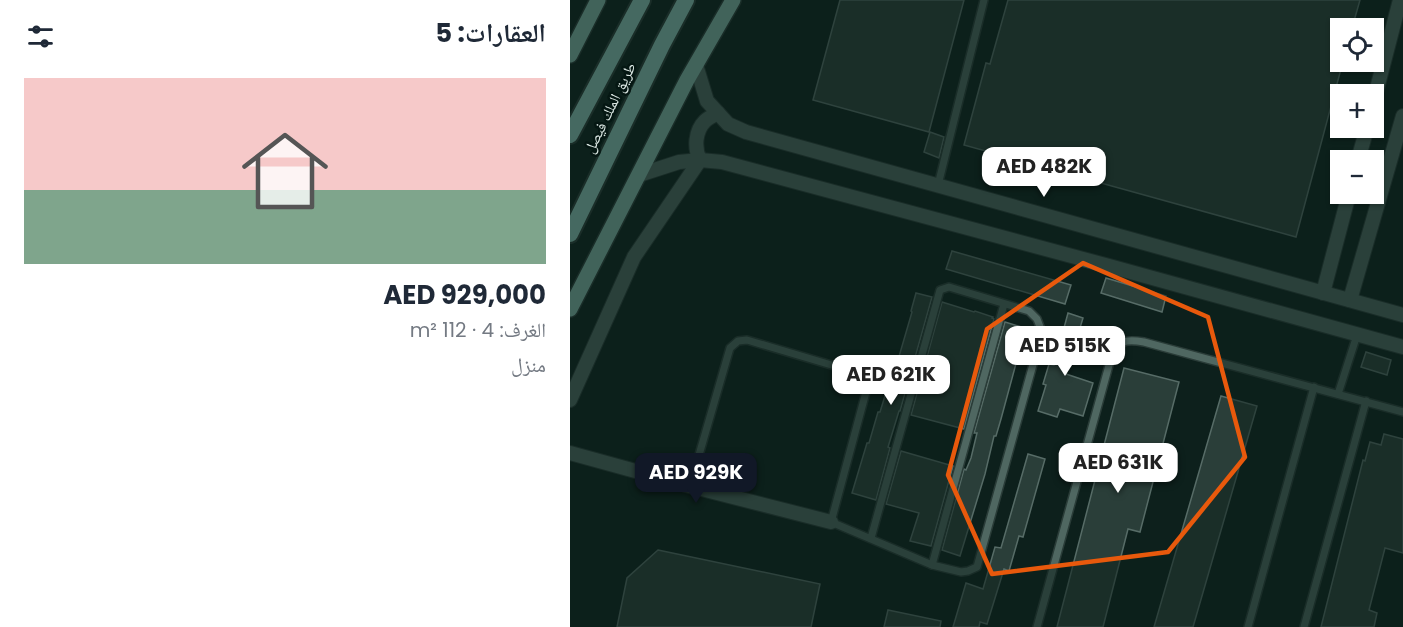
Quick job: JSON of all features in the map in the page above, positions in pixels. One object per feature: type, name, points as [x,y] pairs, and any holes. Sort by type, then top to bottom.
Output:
[{"type":"highway","name":"طريق الملك فيصل","points":[[570,135],[642,0]]},
{"type":"highway","name":"طريق الملك فيصل","points":[[570,234],[686,0]]},
{"type":"main road","points":[[570,55],[598,0]]},
{"type":"main road","points":[[570,309],[696,65],[733,0]]},
{"type":"street","points":[[1378,84],[1400,0]]},
{"type":"street","points":[[696,65],[708,100],[728,124],[746,132],[1403,315]]},
{"type":"street","points":[[700,160],[696,152],[696,142],[700,129],[705,120],[718,113]]},
{"type":"street","points":[[1350,300],[1402,124]]},
{"type":"street","points":[[570,400],[634,257],[700,160]]},
{"type":"street","points":[[639,175],[680,162],[700,160],[722,162],[1403,347]]},
{"type":"street","points":[[1323,292],[1346,204]]},
{"type":"street","points":[[570,453],[831,522]]},
{"type":"lane","points":[[938,185],[984,0]]},
{"type":"lane","points":[[690,486],[730,348],[738,341],[747,340],[855,372],[864,382],[866,392],[831,522],[932,565],[961,572],[977,567],[1042,332],[1037,320],[1029,311],[950,287],[940,290],[871,538]]},
{"type":"lane","points":[[932,565],[1004,304]]},
{"type":"lane","points":[[1338,394],[1357,334]]},
{"type":"lane","points":[[1037,627],[1111,358],[1116,347],[1124,341],[1144,342],[1403,412]]},
{"type":"lane","points":[[1248,627],[1314,387]]},
{"type":"lane","points":[[1304,627],[1366,401]]},
{"type":"highlighted area","points":[[1083,263],[1208,317],[1245,457],[1168,552],[992,574],[948,475],[987,329]]},
{"type":"building","points":[[840,0],[964,0],[929,132],[813,100]]},
{"type":"building","points":[[1008,0],[1360,0],[1355,18],[1330,18],[1330,72],[1340,72],[1337,84],[1330,84],[1330,110],[1296,237],[964,145],[986,63],[990,64]]},
{"type":"building","points":[[930,132],[944,137],[939,158],[924,152]]},
{"type":"building","points":[[952,251],[1071,285],[1065,304],[946,269]]},
{"type":"building","points":[[1106,278],[1166,296],[1162,312],[1101,293]]},
{"type":"building","points":[[916,293],[932,297],[888,447],[890,448],[876,500],[852,493],[878,412],[880,412],[889,383],[891,384]]},
{"type":"building","points":[[942,302],[994,319],[964,429],[911,415]]},
{"type":"building","points":[[1068,313],[1083,318],[1066,374],[1093,383],[1083,416],[1060,409],[1057,417],[1038,411],[1046,385],[1043,384],[1049,364],[1054,365]]},
{"type":"building","points":[[1005,322],[1028,329],[1023,345],[1021,345],[960,556],[942,550],[964,469],[966,470],[971,458],[977,433],[974,433]]},
{"type":"building","points":[[1366,352],[1391,360],[1387,375],[1361,367]]},
{"type":"building","points":[[1124,368],[1179,382],[1140,532],[1128,529],[1103,627],[1057,627]]},
{"type":"building","points":[[1221,396],[1257,406],[1193,627],[1154,627]]},
{"type":"building","points":[[1384,434],[1403,439],[1403,553],[1385,548],[1369,610],[1377,613],[1374,627],[1321,627],[1363,460],[1365,461],[1370,442],[1381,445]]},
{"type":"building","points":[[901,451],[953,466],[931,546],[910,541],[919,513],[886,504]]},
{"type":"building","points":[[1028,454],[1045,459],[1023,537],[1019,536],[1009,571],[1004,569],[987,624],[980,622],[979,627],[953,627],[966,583],[983,589],[995,547],[1001,548]]},
{"type":"building","points":[[658,550],[820,584],[811,627],[617,627],[627,578]]},
{"type":"building","points":[[888,610],[941,621],[940,627],[884,627]]}]
